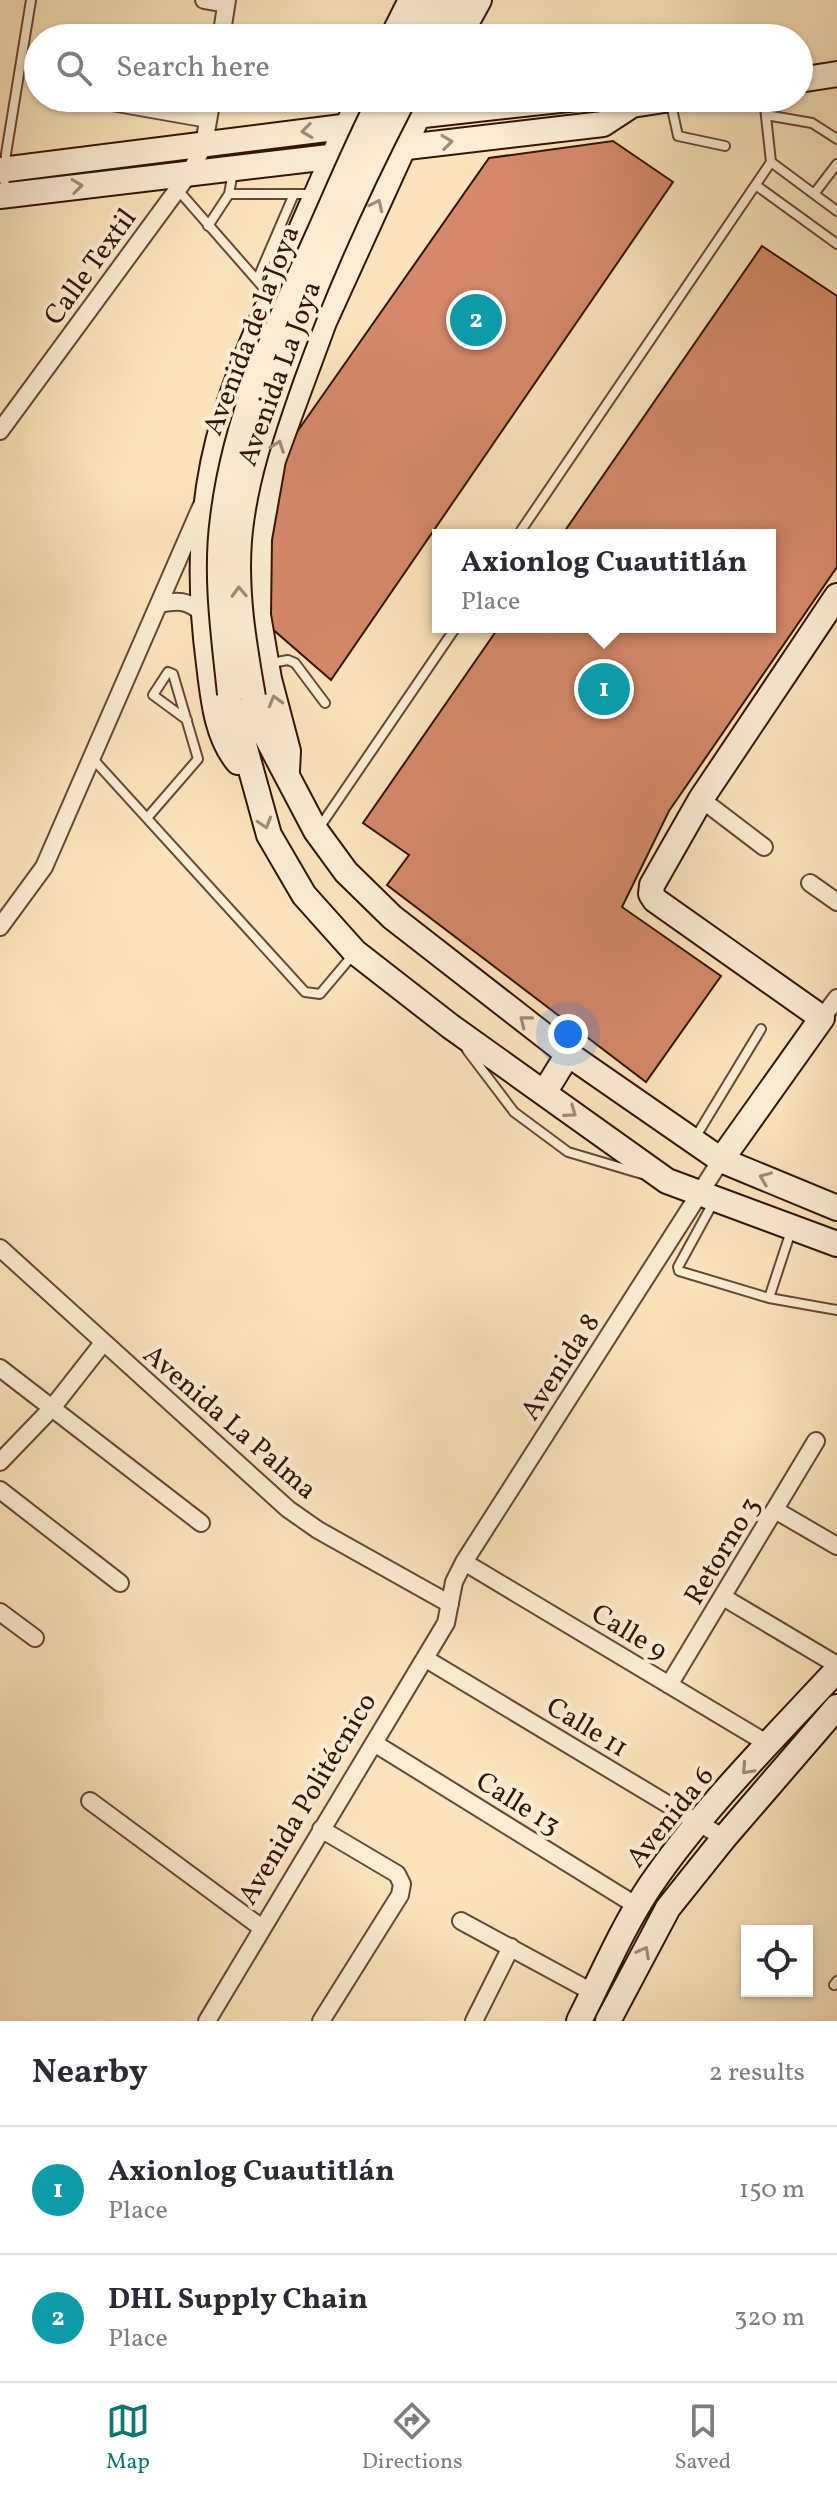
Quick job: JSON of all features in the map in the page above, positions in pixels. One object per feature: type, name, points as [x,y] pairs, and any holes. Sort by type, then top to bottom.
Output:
[{"type":"main road","points":[[399,24],[411,0]]},
{"type":"main road","points":[[420,24],[433,0]]},
{"type":"main road","points":[[443,24],[456,0]]},
{"type":"main road","points":[[466,24],[479,0]]},
{"type":"main road","points":[[813,78],[837,74]]},
{"type":"main road","name":"Avenida La Joya","points":[[252,779],[231,754],[220,726],[202,613],[201,562],[208,491],[225,417],[264,288],[305,194],[333,156],[354,112]]},
{"type":"main road","name":"Avenida de la Joya","points":[[375,112],[288,301],[243,421],[222,520],[219,571],[242,695],[252,779],[269,835],[304,895],[355,952],[450,1026],[667,1181],[837,1244]]},
{"type":"main road","points":[[3,162],[204,144],[347,127],[392,112]]},
{"type":"main road","name":"Avenida de la Joya","points":[[412,112],[307,304],[255,453],[245,492],[239,541],[242,695],[316,831],[346,872],[392,917],[568,1054],[721,1160],[837,1208]]},
{"type":"main road","name":"Avenida La Joya","points":[[287,778],[288,751],[266,663],[258,615],[259,539],[273,460],[324,322],[404,147],[414,112]]},
{"type":"main road","points":[[2,196],[184,180],[234,167],[603,124],[613,112]]},
{"type":"main road","points":[[721,1160],[822,1018],[655,900],[651,894],[652,885],[701,799],[834,607]]},
{"type":"main road","points":[[544,1093],[568,1054]]},
{"type":"main road","name":"Avenida 6","points":[[579,2021],[637,1906],[698,1823],[837,1668]]},
{"type":"main road","name":"Avenida 6","points":[[608,2021],[668,1908],[837,1707]]},
{"type":"street","points":[[204,0],[227,2],[223,24]]},
{"type":"street","points":[[813,82],[837,86]]},
{"type":"street","points":[[168,112],[208,119]]},
{"type":"street","name":"Calle Textil","points":[[0,431],[184,180],[204,144],[209,112]]},
{"type":"street","points":[[0,927],[44,867],[208,491]]},
{"type":"street","points":[[159,604],[182,601],[192,604],[202,613]]},
{"type":"street","points":[[701,799],[764,847]]},
{"type":"street","points":[[810,883],[837,902]]},
{"type":"street","points":[[822,1018],[837,998]]},
{"type":"street","name":"Avenida 8","points":[[450,1604],[454,1582],[464,1562],[681,1223],[707,1198],[721,1160]]},
{"type":"street","name":"Avenida La Palma","points":[[0,1248],[288,1509],[318,1530],[450,1604]]},
{"type":"street","points":[[0,1462],[52,1408],[103,1343]]},
{"type":"street","points":[[0,1368],[201,1523]]},
{"type":"street","name":"Retorno 3","points":[[669,1685],[816,1441]]},
{"type":"street","points":[[0,1490],[120,1583]]},
{"type":"street","points":[[775,1510],[837,1546]]},
{"type":"street","name":"Calle 9","points":[[464,1562],[768,1744]]},
{"type":"street","points":[[723,1597],[837,1668]]},
{"type":"street","name":"Avenida Politécnico","points":[[207,2021],[426,1659],[446,1623],[450,1604]]},
{"type":"street","points":[[0,1612],[35,1638]]},
{"type":"street","name":"Calle 11","points":[[426,1659],[724,1838]]},
{"type":"street","name":"Calle 13","points":[[374,1743],[637,1906]]},
{"type":"street","points":[[90,1801],[262,1928]]},
{"type":"street","points":[[321,1829],[397,1874],[402,1884],[400,1895],[321,2021]]},
{"type":"street","points":[[461,1921],[594,1993]]},
{"type":"street","points":[[474,2021],[511,1947]]},
{"type":"lane","points":[[27,24],[31,0]]},
{"type":"lane","points":[[2,196],[3,162],[24,40]]},
{"type":"lane","points":[[673,112],[678,136],[725,146]]},
{"type":"lane","points":[[522,529],[757,186],[771,162],[766,112]]},
{"type":"lane","points":[[766,115],[812,123],[837,139]]},
{"type":"lane","points":[[771,162],[837,211]]},
{"type":"lane","points":[[814,194],[837,164]]},
{"type":"lane","points":[[208,226],[229,194],[234,167]]},
{"type":"lane","points":[[184,180],[208,226],[264,288]]},
{"type":"lane","points":[[757,186],[837,244]]},
{"type":"lane","points":[[229,194],[305,194]]},
{"type":"lane","points":[[316,831],[452,633]]},
{"type":"lane","points":[[266,663],[288,660],[295,663],[325,703]]},
{"type":"lane","points":[[147,818],[198,759],[187,720],[173,674],[168,672],[153,695],[187,720]]},
{"type":"lane","points":[[93,759],[305,992],[320,994],[355,952]]},
{"type":"lane","points":[[450,1026],[514,1112],[568,1152],[667,1181]]},
{"type":"lane","points":[[693,1141],[761,1029]]},
{"type":"lane","points":[[707,1198],[698,1231],[678,1267],[679,1271],[769,1298],[837,1310]]},
{"type":"lane","points":[[681,1223],[698,1231]]},
{"type":"lane","points":[[769,1298],[793,1228]]},
{"type":"building","points":[[613,141],[673,182],[331,680],[262,620],[278,459],[489,158]]},
{"type":"building","points":[[762,246],[837,296],[837,567],[669,811],[622,907],[721,976],[646,1082],[387,885],[409,855],[363,823],[495,633],[776,633],[776,529],[566,529]]},
{"type":"place","name":"DHL Supply Chain","points":[[476,320]]},
{"type":"place","name":"Axionlog Cuautitlán","points":[[604,689]]}]
